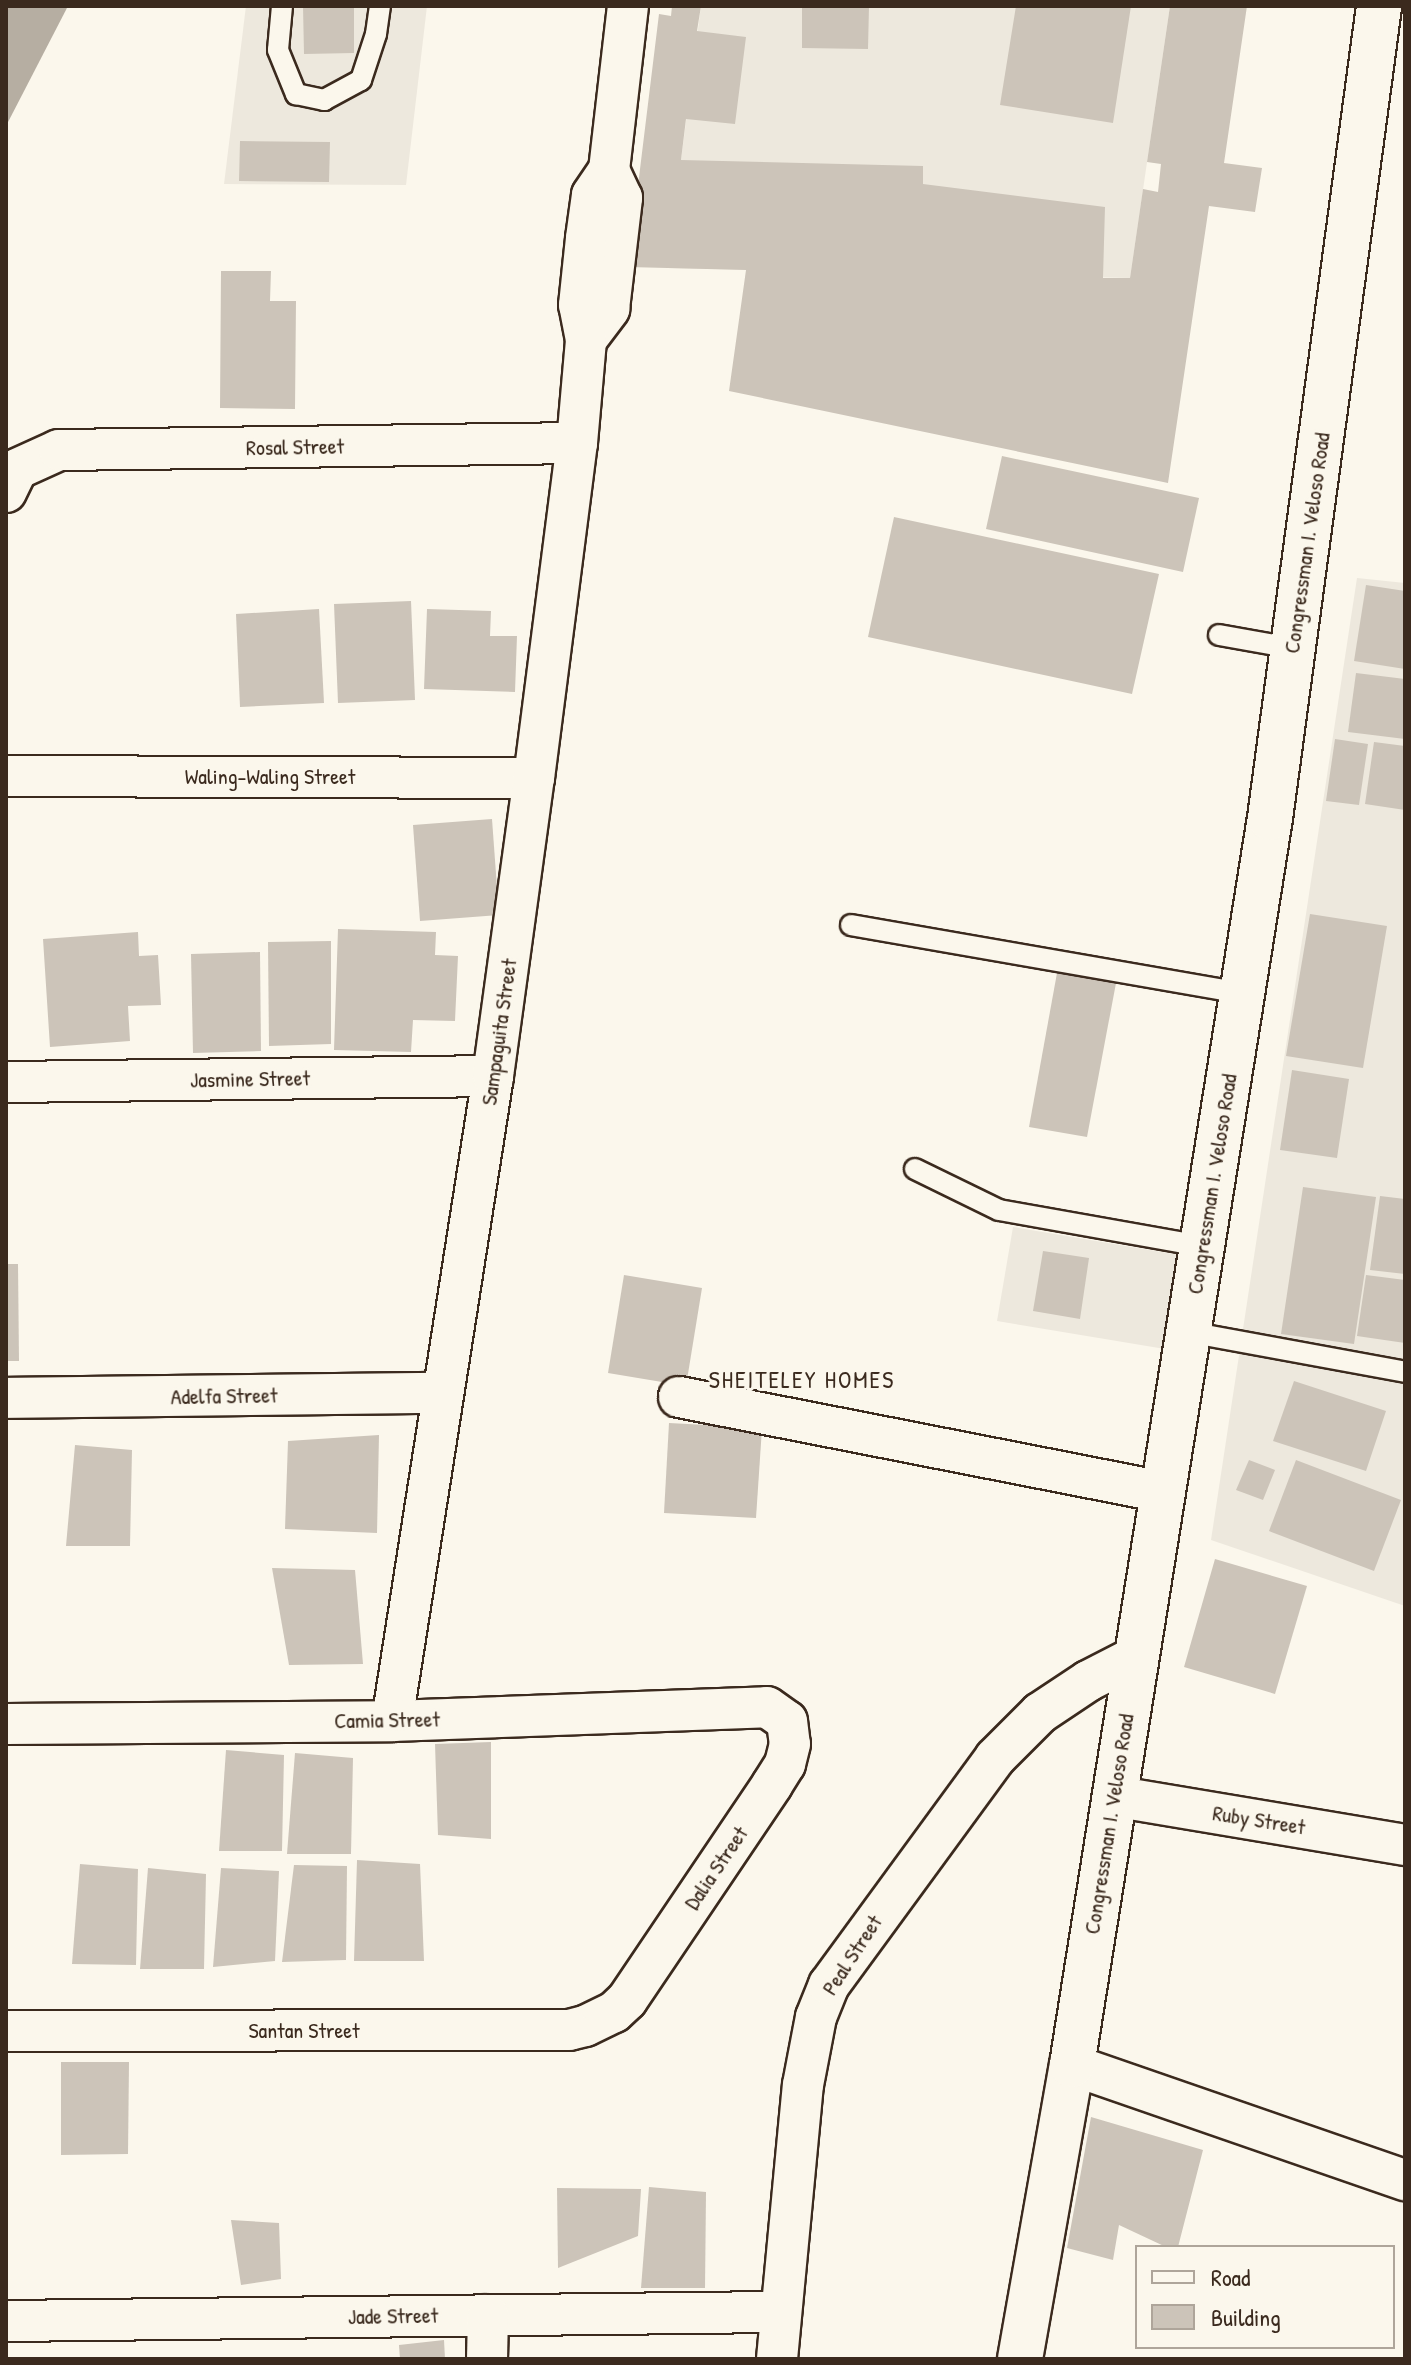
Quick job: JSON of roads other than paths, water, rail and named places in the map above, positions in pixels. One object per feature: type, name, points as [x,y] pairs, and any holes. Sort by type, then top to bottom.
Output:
[{"type":"main road","name":"Congressman I. Veloso Road","points":[[1020,2359],[1072,2065],[1242,993],[1379,6]]},
{"type":"street","name":"Sampaguita Street","points":[[392,1721],[493,1076],[577,443],[586,340],[609,309],[622,198],[609,170],[628,6]]},
{"type":"street","name":"Rosal Street","points":[[12,480],[59,450],[577,443]]},
{"type":"street","name":"Waling-Waling Street","points":[[6,776],[534,778]]},
{"type":"street","name":"Jasmine Street","points":[[6,1082],[493,1076]]},
{"type":"street","name":"Adelfa Street","points":[[6,1398],[441,1393]]},
{"type":"street","points":[[679,1397],[1162,1492]]},
{"type":"street","name":"Peal Street","points":[[777,2359],[803,2085],[816,2017],[829,1985],[995,1758],[1040,1713],[1088,1681],[1135,1657]]},
{"type":"street","name":"Camia Street","points":[[6,1724],[392,1721],[767,1707]]},
{"type":"street","name":"Dalia Street","points":[[601,2020],[627,2000],[785,1764],[790,1744],[787,1721],[767,1707]]},
{"type":"street","name":"Ruby Street","points":[[1113,1796],[1405,1845]]},
{"type":"street","name":"Santan Street","points":[[6,2031],[569,2030],[601,2020]]},
{"type":"street","points":[[1072,2065],[1405,2180]]},
{"type":"street","name":"Jade Street","points":[[6,2321],[780,2312]]},
{"type":"street","points":[[487,2359],[488,2315]]},
{"type":"lane","points":[[282,6],[278,50],[296,94],[324,100],[361,80],[376,34],[380,6]]},
{"type":"lane","points":[[1219,635],[1292,648]]},
{"type":"lane","points":[[851,925],[1242,993]]},
{"type":"lane","points":[[915,1169],[999,1210],[1202,1246]]},
{"type":"lane","points":[[1188,1332],[1405,1372]]},
{"type":"district","name":"SHEITELEY HOMES","points":[[802,1380]]}]
